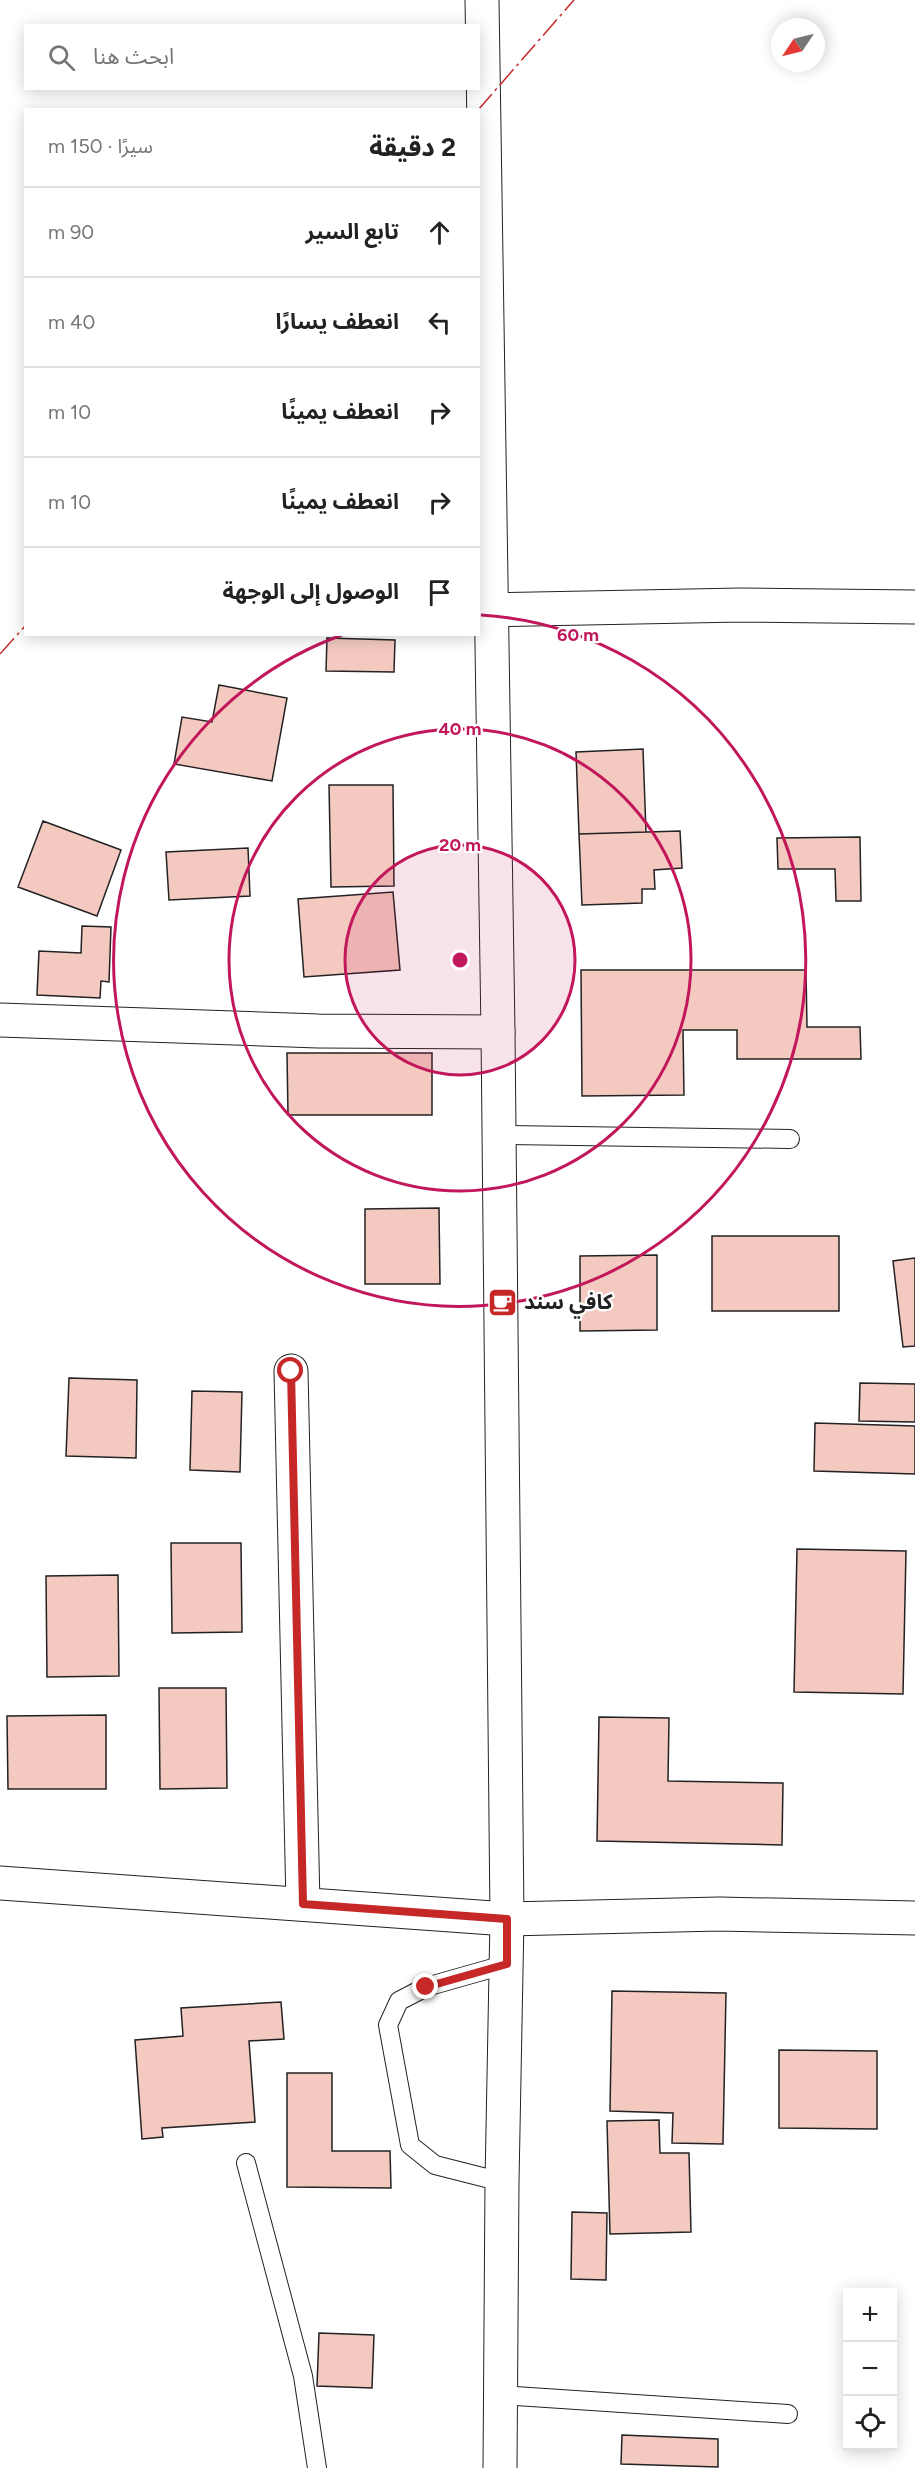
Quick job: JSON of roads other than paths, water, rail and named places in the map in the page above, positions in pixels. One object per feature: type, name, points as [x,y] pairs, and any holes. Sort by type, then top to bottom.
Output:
[{"type":"main road","points":[[482,0],[485,610],[498,1032],[507,1919],[500,2468]]},
{"type":"main road","points":[[485,610],[741,605],[915,607]]},
{"type":"main road","points":[[0,1020],[318,1031],[498,1032]]},
{"type":"main road","points":[[291,1371],[303,1904]]},
{"type":"main road","points":[[0,1883],[507,1919],[719,1914],[915,1918]]},
{"type":"lane","points":[[499,1135],[790,1139]]},
{"type":"lane","points":[[502,2182],[435,2165],[410,2145],[388,2025],[399,2001],[426,1987],[507,1964]]},
{"type":"lane","points":[[246,2163],[303,2376],[317,2468]]},
{"type":"lane","points":[[500,2396],[788,2414]]},
{"type":"place","name":"كافي سند","points":[[503,1302]]}]
